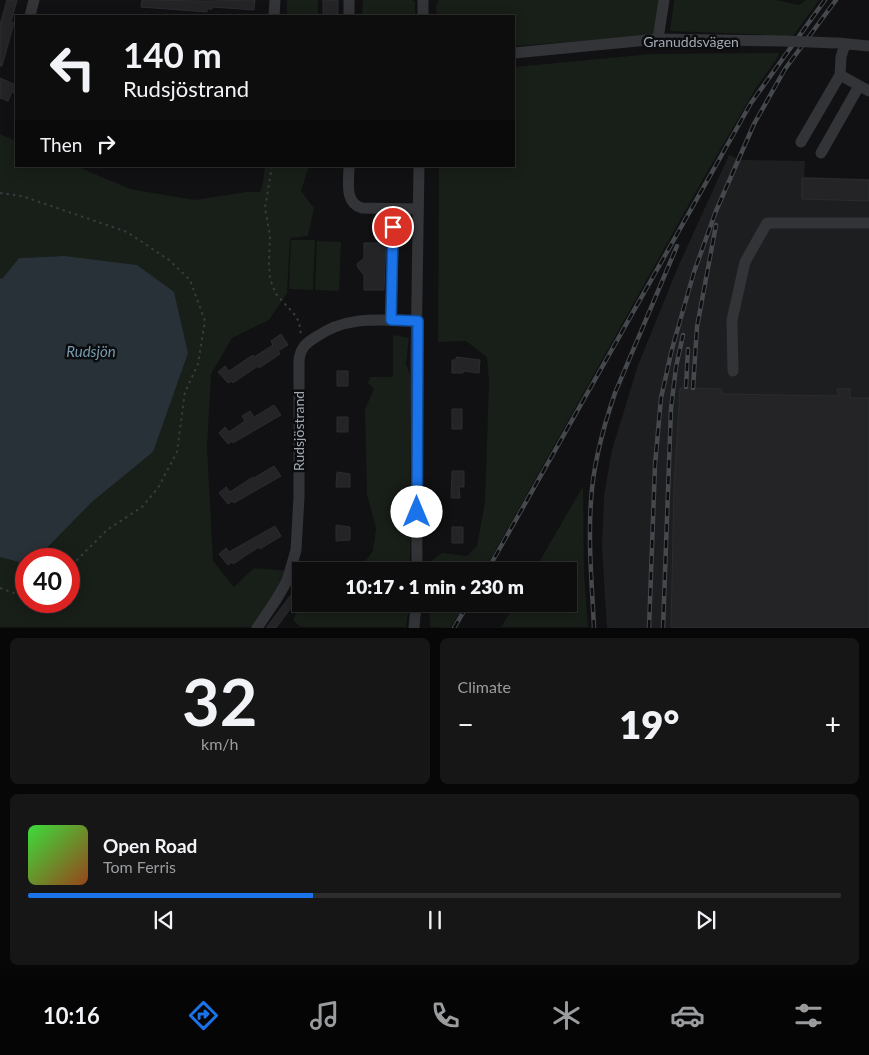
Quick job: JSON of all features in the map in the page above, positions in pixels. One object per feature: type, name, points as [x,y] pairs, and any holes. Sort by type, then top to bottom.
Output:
[{"type":"street","points":[[30,15],[34,0]]},
{"type":"street","points":[[274,15],[275,0]]},
{"type":"street","points":[[349,0],[349,15]]},
{"type":"street","points":[[423,0],[423,15]]},
{"type":"street","points":[[658,38],[664,0]]},
{"type":"street","name":"Granuddsvägen","points":[[515,53],[658,38],[840,43],[869,46]]},
{"type":"street","points":[[801,142],[840,75],[840,43]]},
{"type":"street","points":[[821,153],[866,90],[840,75]]},
{"type":"street","points":[[349,167],[349,197],[351,201],[362,208],[418,209]]},
{"type":"street","points":[[417,562],[419,167]]},
{"type":"street","points":[[391,320],[394,209]]},
{"type":"street","points":[[733,371],[732,320],[745,262],[767,223],[869,223]]},
{"type":"street","points":[[304,345],[322,332],[344,322],[418,321]]},
{"type":"street","name":"Rudsjöstrand","points":[[257,628],[287,581],[296,550],[299,497],[299,361],[300,352],[304,345]]},
{"type":"street","points":[[414,628],[415,612]]},
{"type":"path","points":[[272,167],[265,208],[270,236],[270,278],[276,294],[290,308],[299,322],[304,345]]},
{"type":"path","points":[[0,193],[22,196],[127,232],[169,260],[190,280],[205,321],[198,364],[185,392],[182,427],[177,452],[158,488],[142,507],[107,530],[80,557]]},
{"type":"path","points":[[0,588],[15,593]]},
{"type":"shaded area","points":[[287,0],[318,0],[318,15],[287,15]]},
{"type":"shaded area","points":[[363,0],[412,0],[415,2],[415,15],[362,15]]},
{"type":"shaded area","points":[[439,0],[659,0],[654,36],[515,46],[515,15],[437,15],[436,6]]},
{"type":"shaded area","points":[[674,0],[776,0],[799,5],[806,0],[819,0],[793,36],[670,31]]},
{"type":"shaded area","points":[[779,53],[756,88],[702,181],[489,562],[431,562],[442,553],[467,556],[477,546],[485,502],[489,382],[487,357],[466,341],[438,342],[439,167],[515,167],[515,67],[651,54]]},
{"type":"shaded area","points":[[0,134],[15,141],[15,167],[78,167],[130,189],[195,200],[246,192],[260,192],[265,167],[309,167],[301,191],[314,208],[308,236],[290,238],[287,293],[269,320],[232,338],[211,374],[207,447],[213,561],[234,587],[254,568],[289,571],[253,627],[0,627],[0,557],[15,561],[15,613],[80,613],[80,548],[47,548],[92,502],[153,452],[64,256],[19,258],[2,279],[0,278]]},
{"type":"shaded area","points":[[729,155],[741,160],[805,161],[804,177],[869,179],[869,627],[607,628],[602,548],[604,496],[612,450],[638,365],[678,267]]},
{"type":"shaded area","points":[[291,240],[315,240],[313,290],[289,289]]},
{"type":"shaded area","points":[[317,241],[341,242],[339,291],[315,290]]},
{"type":"shaded area","points":[[393,335],[409,338],[406,364],[410,374],[411,387],[410,562],[365,562],[373,551],[376,528],[367,494],[365,409],[374,389],[368,383],[370,377],[393,377]]},
{"type":"shaded area","points":[[583,486],[584,575],[588,627],[501,627],[510,612],[577,612],[577,562],[539,562]]},
{"type":"shaded area","points":[[296,612],[408,612],[406,627],[301,627],[293,621]]},
{"type":"shaded area","points":[[430,612],[460,612],[450,628],[430,627]]},
{"type":"water","name":"Rudsjön","points":[[64,256],[137,265],[174,292],[188,353],[153,452],[92,502],[47,548],[15,548],[15,561],[0,557],[0,278],[2,279],[19,258]]},
{"type":"building","points":[[7,0],[17,0],[11,22],[14,23],[2,66],[0,66],[0,25]]},
{"type":"building","points":[[142,0],[255,0],[254,10],[213,7],[212,9],[207,9],[207,12],[141,7]]},
{"type":"building","points":[[323,0],[338,0],[338,15],[323,15]]},
{"type":"building","points":[[0,78],[15,85],[15,94],[12,92],[8,101],[0,98]]},
{"type":"building","points":[[802,178],[869,180],[869,201],[802,199]]},
{"type":"building","points":[[364,243],[386,243],[384,290],[364,290],[364,275],[357,264],[364,258]]},
{"type":"building","points":[[281,334],[288,345],[278,351],[280,354],[259,368],[258,366],[233,383],[232,381],[228,383],[218,372],[225,366],[229,371],[253,355],[254,357],[273,345],[271,341]]},
{"type":"building","points":[[456,357],[480,360],[479,373],[463,371],[463,373],[452,373],[452,360],[456,360]]},
{"type":"building","points":[[337,371],[348,371],[348,386],[337,386]]},
{"type":"building","points":[[680,388],[721,389],[723,394],[839,396],[837,389],[850,389],[850,398],[869,398],[869,628],[671,628],[674,488]]},
{"type":"building","points":[[274,405],[281,415],[233,443],[232,441],[228,444],[219,433],[225,427],[229,432],[245,421],[242,416],[250,411],[254,417]]},
{"type":"building","points":[[452,409],[462,409],[462,429],[452,429]]},
{"type":"building","points":[[337,417],[348,417],[348,432],[337,432]]},
{"type":"building","points":[[274,466],[281,476],[234,503],[232,501],[228,504],[219,493],[226,487],[230,492]]},
{"type":"building","points":[[452,471],[464,471],[464,487],[459,487],[460,498],[451,498]]},
{"type":"building","points":[[337,472],[350,474],[350,487],[336,487]]},
{"type":"building","points":[[336,525],[350,527],[350,540],[336,541]]},
{"type":"building","points":[[275,526],[281,536],[260,549],[259,547],[233,564],[232,562],[228,565],[219,554],[226,548],[229,552]]},
{"type":"building","points":[[452,527],[463,527],[463,543],[452,543]]},
{"type":"building","points":[[291,595],[292,607],[276,628],[266,628]]},
{"type":"railway","points":[[492,562],[751,103],[825,0]]},
{"type":"railway","points":[[649,628],[655,465],[661,398],[672,349],[694,272],[716,211],[754,124],[785,69],[836,0]]},
{"type":"railway","points":[[693,388],[697,327],[716,225]]},
{"type":"railway","points":[[594,628],[590,517],[592,487],[599,446],[615,393],[677,246]]},
{"type":"railway","points":[[663,628],[671,409],[676,367],[683,335]]},
{"type":"railway","points":[[686,387],[688,349]]},
{"type":"railway","points":[[454,628],[463,612]]},
{"type":"route","points":[[393,227],[391,320],[418,321],[416,358],[417,512]]}]
